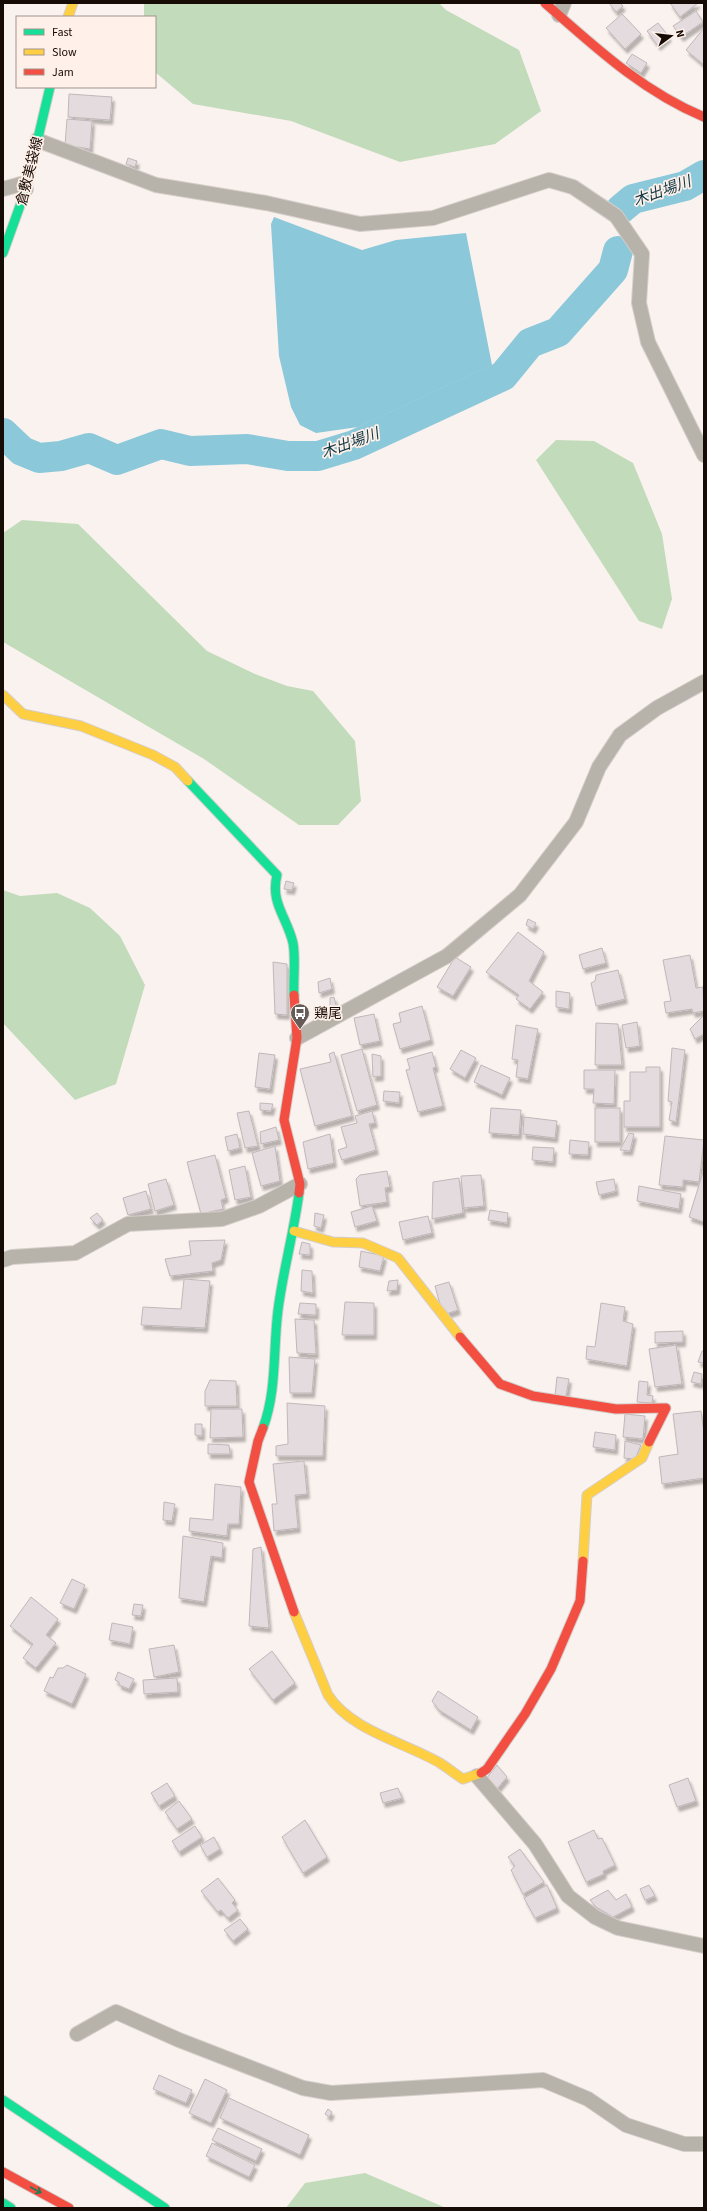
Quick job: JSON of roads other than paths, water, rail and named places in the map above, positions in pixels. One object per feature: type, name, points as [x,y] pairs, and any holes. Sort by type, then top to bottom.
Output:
[{"type":"main road","points":[[68,16],[72,3]]},
{"type":"main road","points":[[545,3],[562,9],[585,40],[645,86],[704,117]]},
{"type":"main road","name":"倉敷美袋線","points":[[3,253],[26,190],[50,88]]},
{"type":"main road","points":[[3,695],[23,714],[81,726],[153,755],[175,767],[277,875],[274,887],[279,911],[288,928],[293,944],[294,1016],[297,1038],[284,1120],[300,1184],[294,1231],[278,1309],[270,1410],[258,1441],[249,1482],[302,1634],[328,1695],[335,1706],[361,1724],[440,1763],[463,1779],[477,1776],[487,1769],[528,1708],[551,1669],[580,1601],[587,1495],[642,1458],[666,1408],[616,1409],[533,1396],[500,1384],[454,1330],[398,1258],[363,1243],[333,1242],[294,1231]]},
{"type":"main road","points":[[3,2100],[165,2208]]},
{"type":"main road","points":[[3,2172],[69,2208]]},
{"type":"main road","points":[[3,2204],[10,2208]]},
{"type":"street","points":[[37,140],[156,185],[266,203],[360,224],[433,218],[549,180],[573,187],[616,216],[642,254],[639,303],[648,342],[704,455]]},
{"type":"street","points":[[3,189],[21,184],[26,190]]},
{"type":"street","points":[[297,1038],[447,956],[520,895],[576,822],[599,767],[620,735],[658,708],[704,682]]},
{"type":"street","points":[[3,1260],[12,1257],[75,1253],[128,1224],[222,1219],[259,1206],[300,1184]]},
{"type":"street","points":[[477,1776],[535,1844],[568,1896],[595,1917],[618,1928],[704,1946]]},
{"type":"street","points":[[77,2034],[116,2012],[178,2040],[303,2088],[331,2093],[543,2080],[588,2099],[626,2126],[684,2144],[704,2144]]},
{"type":"water","points":[[274,217],[362,250],[396,240],[466,233],[492,365],[358,427],[316,433],[300,425],[291,407],[279,356],[271,224]]},
{"type":"waterway","name":"木出場川","points":[[621,209],[633,199],[685,186],[704,175]]},
{"type":"waterway","name":"木出場川","points":[[3,433],[22,451],[39,458],[61,456],[89,448],[117,460],[161,444],[190,451],[247,449],[288,456],[318,456],[354,445],[503,376],[530,343],[558,332],[613,270],[618,251]]},
{"type":"place","name":"鶏尾","points":[[300,1030]]}]
